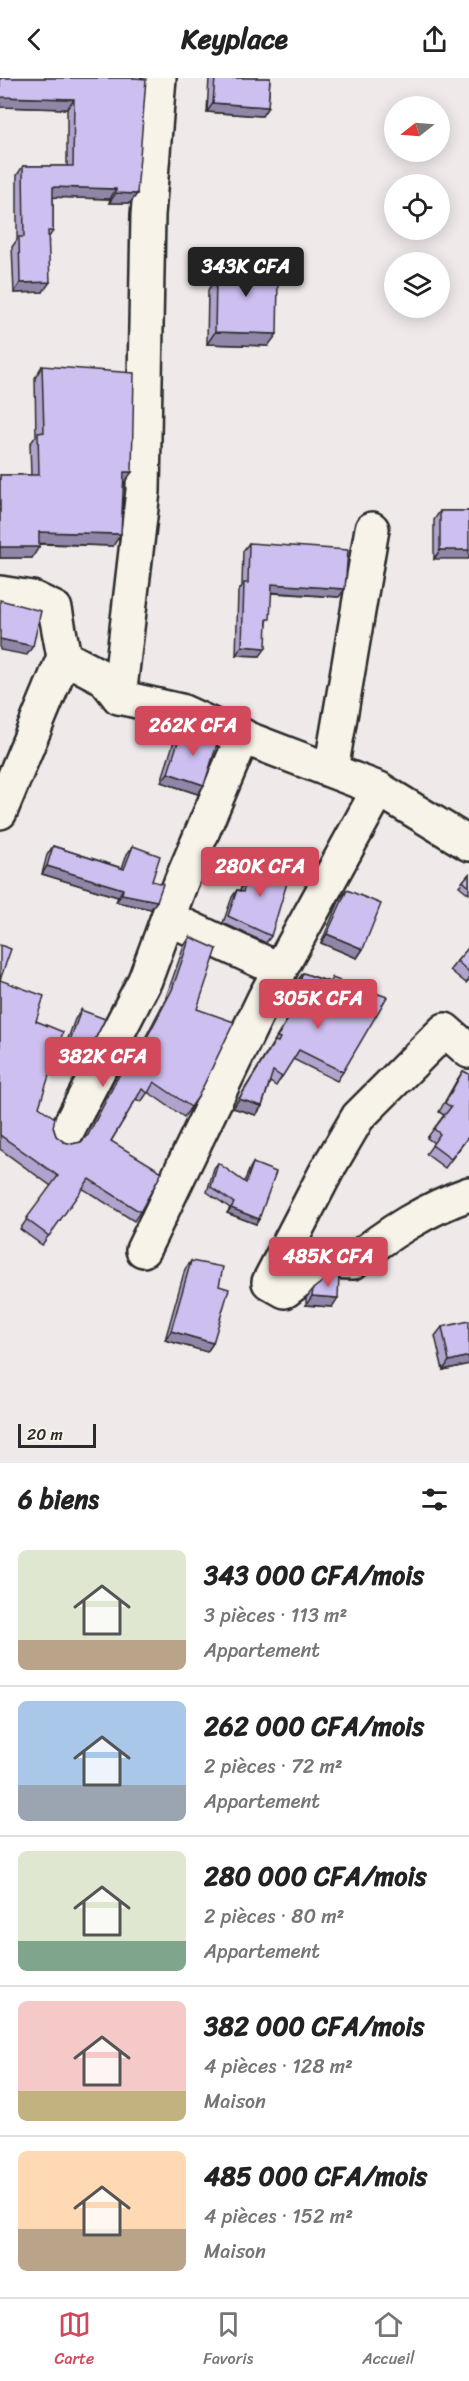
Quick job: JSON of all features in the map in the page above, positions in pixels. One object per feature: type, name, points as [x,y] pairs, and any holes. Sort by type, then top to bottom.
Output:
[{"type":"street","points":[[119,697],[143,491],[148,214],[159,78]]},
{"type":"street","points":[[331,770],[372,529]]},
{"type":"street","points":[[0,593],[32,598],[55,609],[64,657],[0,812]]},
{"type":"street","points":[[64,657],[104,678],[119,697],[181,711],[379,789],[469,844]]},
{"type":"street","points":[[65,1135],[145,981],[168,918],[243,736]]},
{"type":"street","points":[[143,1250],[280,970],[379,789]]},
{"type":"street","points":[[168,918],[280,970]]},
{"type":"street","points":[[469,1051],[445,1030],[383,1089],[358,1118],[327,1170],[268,1282],[285,1291],[324,1261],[353,1262],[375,1243],[453,1199],[469,1194]]},
{"type":"building","points":[[0,78],[146,79],[137,194],[116,193],[116,189],[53,187],[53,231],[48,231],[50,282],[20,283],[19,237],[24,237],[23,166],[73,166],[74,99],[0,97]]},
{"type":"building","points":[[215,78],[270,78],[268,107],[213,103]]},
{"type":"building","points":[[223,258],[269,259],[268,278],[278,279],[277,334],[215,332],[216,277],[223,278]]},
{"type":"building","points":[[42,366],[134,373],[132,472],[124,472],[121,534],[39,532],[39,547],[0,547],[0,475],[39,475],[38,433],[44,432]]},
{"type":"building","points":[[440,511],[469,511],[469,550],[440,550]]},
{"type":"building","points":[[249,543],[348,550],[345,589],[272,584],[266,648],[242,646],[244,583],[248,583]]},
{"type":"building","points":[[0,600],[41,611],[33,646],[0,639]]},
{"type":"building","points":[[182,729],[218,741],[204,785],[168,773]]},
{"type":"building","points":[[53,846],[124,869],[133,846],[160,856],[152,881],[163,884],[157,901],[122,894],[123,889],[47,866]]},
{"type":"building","points":[[252,862],[290,873],[271,936],[228,916],[237,890],[243,892]]},
{"type":"building","points":[[469,874],[469,887],[463,881]]},
{"type":"building","points":[[347,890],[381,904],[363,949],[327,934]]},
{"type":"building","points":[[190,937],[217,949],[197,1009],[234,1022],[191,1107],[154,1082],[148,1093],[142,1089],[111,1141],[162,1172],[140,1212],[89,1179],[49,1236],[26,1219],[58,1176],[0,1135],[0,980],[44,996],[36,1021],[63,1032],[39,1107],[55,1118],[53,1127],[56,1136],[72,1144],[81,1142],[88,1135],[139,1037],[145,1041],[172,990]]},
{"type":"building","points":[[0,945],[11,949],[0,980]]},
{"type":"building","points":[[469,947],[469,972],[457,961]]},
{"type":"building","points":[[303,973],[331,983],[332,978],[387,997],[343,1072],[299,1050],[282,1077],[273,1071],[262,1106],[239,1099],[275,1041],[278,1042],[280,1038],[277,1037],[298,1003],[293,1001]]},
{"type":"building","points":[[81,1010],[105,1019],[88,1053],[68,1046]]},
{"type":"building","points":[[463,1071],[469,1074],[469,1136],[451,1159],[432,1145],[440,1134],[434,1129],[451,1107],[445,1103]]},
{"type":"building","points":[[218,1163],[246,1183],[253,1163],[276,1172],[259,1219],[231,1208],[234,1203],[211,1187]]},
{"type":"building","points":[[191,1261],[223,1267],[219,1286],[229,1289],[213,1343],[171,1331]]},
{"type":"building","points":[[331,1275],[339,1275],[338,1298],[312,1296],[313,1289]]},
{"type":"building","points":[[469,1321],[469,1356],[449,1361],[442,1327]]}]
